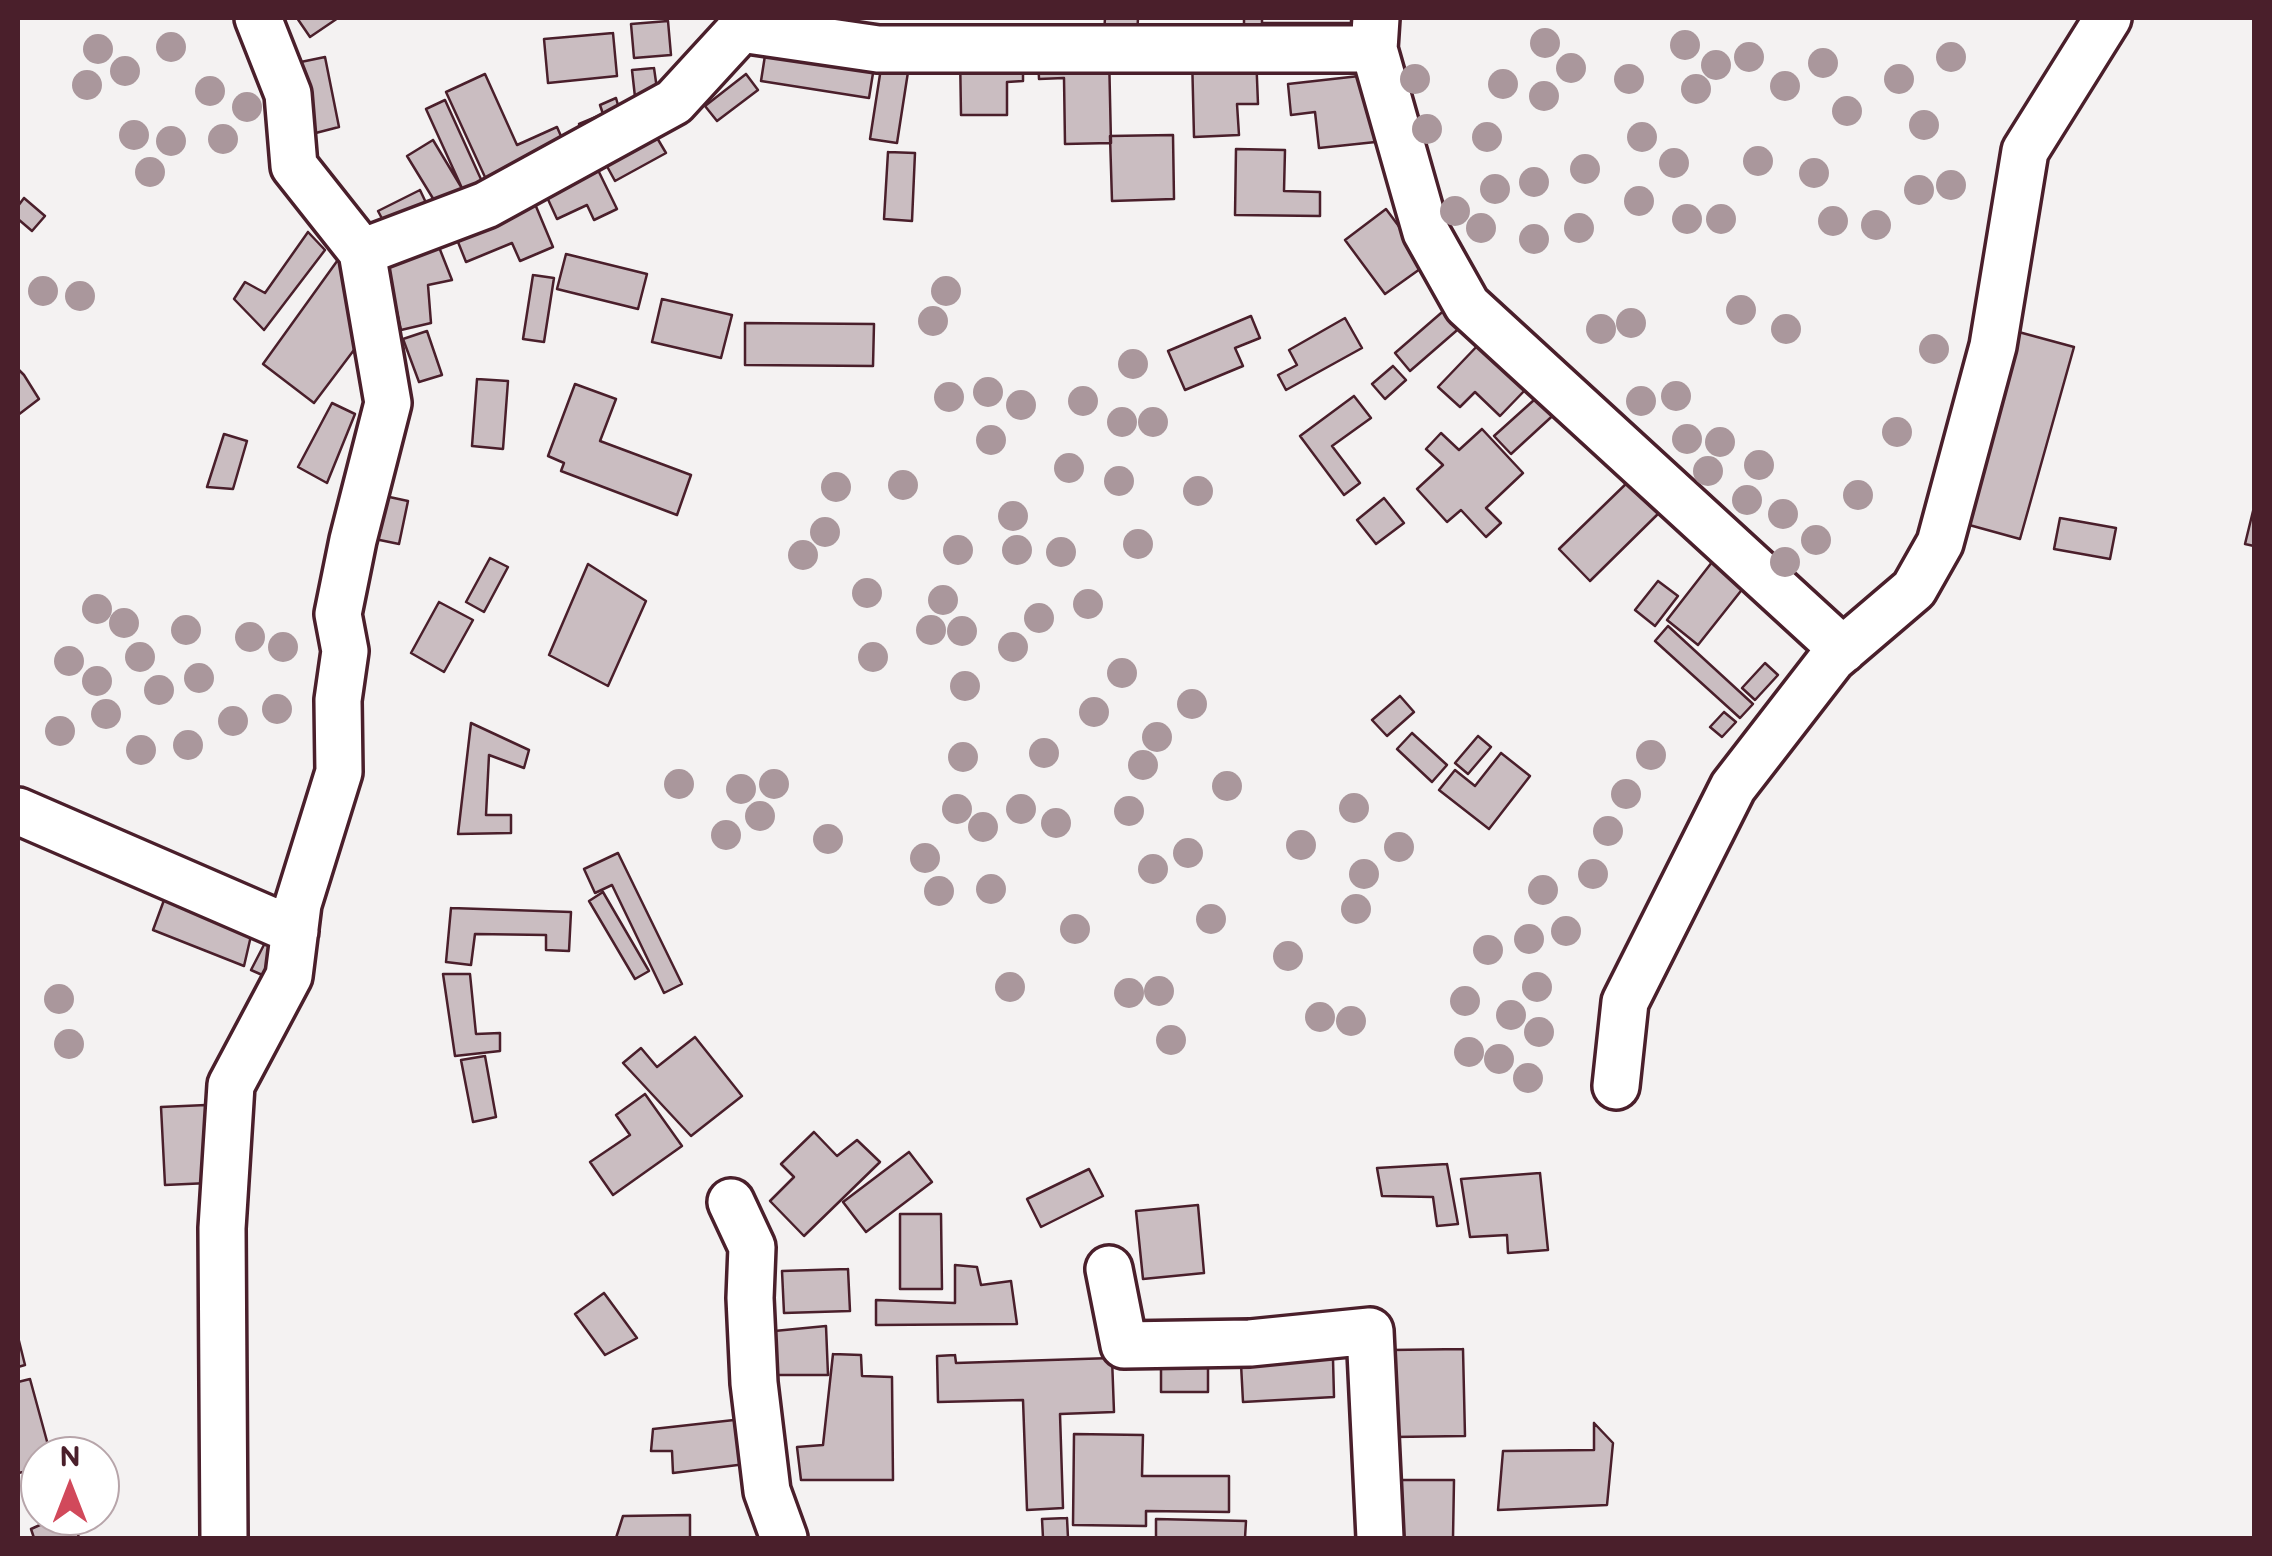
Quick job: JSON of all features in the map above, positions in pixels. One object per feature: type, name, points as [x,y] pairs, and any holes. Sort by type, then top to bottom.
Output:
[{"type":"street","points":[[224,1538],[222,1228],[231,1085],[289,976],[298,904],[339,772],[338,700],[345,651],[338,614],[388,404],[362,252],[294,166],[288,94],[258,18]]},
{"type":"street","points":[[1616,1086],[1625,1002],[1732,787],[1832,659],[1914,590],[1940,543],[1992,346],[2025,151],[2108,18]]},
{"type":"street","points":[[362,252],[486,204],[674,102],[742,23],[878,50],[1375,34],[1426,232],[1467,305],[1843,650]]},
{"type":"street","points":[[18,811],[295,931]]},
{"type":"street","points":[[731,1202],[752,1247],[754,1384],[768,1491],[784,1538]]},
{"type":"street","points":[[1109,1269],[1124,1344],[1250,1342],[1370,1331],[1380,1538]]},
{"type":"building","points":[[297,18],[338,18],[310,37]]},
{"type":"building","points":[[1105,18],[1138,18],[1137,37],[1104,34]]},
{"type":"building","points":[[1244,18],[1262,18],[1262,23],[1374,23],[1374,39],[1244,39]]},
{"type":"building","points":[[668,21],[671,55],[634,58],[631,24]]},
{"type":"building","points":[[613,33],[617,76],[548,83],[544,39]]},
{"type":"building","points":[[766,49],[874,67],[869,98],[761,81]]},
{"type":"building","points":[[1023,51],[1023,81],[1007,82],[1007,115],[961,115],[960,52]]},
{"type":"building","points":[[1109,53],[1111,143],[1065,144],[1064,78],[1039,79],[1038,54]]},
{"type":"building","points":[[1256,54],[1258,104],[1237,104],[1239,135],[1194,137],[1192,55]]},
{"type":"building","points":[[325,57],[339,127],[304,136],[291,64]]},
{"type":"building","points":[[654,68],[659,103],[636,106],[632,70]]},
{"type":"building","points":[[881,68],[908,72],[897,143],[870,139]]},
{"type":"building","points":[[485,74],[517,145],[557,127],[568,152],[490,188],[446,92]]},
{"type":"building","points":[[746,74],[758,90],[717,121],[705,106]]},
{"type":"building","points":[[1377,74],[1385,141],[1319,148],[1315,112],[1291,115],[1288,84]]},
{"type":"building","points":[[616,98],[618,105],[629,101],[636,118],[585,139],[579,124],[603,114],[600,105]]},
{"type":"building","points":[[445,100],[485,188],[466,197],[426,109]]},
{"type":"building","points":[[653,131],[666,153],[615,181],[603,159]]},
{"type":"building","points":[[1173,135],[1174,199],[1112,201],[1110,136]]},
{"type":"building","points":[[433,140],[463,190],[437,205],[407,156]]},
{"type":"building","points":[[1236,149],[1285,150],[1284,191],[1320,192],[1320,216],[1235,215]]},
{"type":"building","points":[[888,152],[915,153],[912,221],[884,219]]},
{"type":"building","points":[[598,170],[617,209],[594,220],[587,205],[557,219],[546,195]]},
{"type":"building","points":[[420,190],[428,207],[387,228],[378,211]]},
{"type":"building","points":[[24,198],[45,216],[32,231],[18,219],[18,206]]},
{"type":"building","points":[[535,204],[553,247],[520,261],[512,243],[466,262],[456,237]]},
{"type":"building","points":[[1386,209],[1427,264],[1385,294],[1345,240]]},
{"type":"building","points":[[308,232],[325,250],[264,330],[234,299],[245,282],[265,293]]},
{"type":"building","points":[[437,242],[452,280],[428,285],[431,323],[401,330],[386,263]]},
{"type":"building","points":[[566,254],[647,274],[638,309],[557,289]]},
{"type":"building","points":[[340,257],[363,338],[314,403],[263,364]]},
{"type":"building","points":[[533,275],[554,278],[544,342],[523,339]]},
{"type":"building","points":[[662,299],[732,315],[721,358],[652,342]]},
{"type":"building","points":[[1448,307],[1463,325],[1410,371],[1395,353]]},
{"type":"building","points":[[1251,316],[1260,338],[1235,348],[1243,366],[1185,390],[1168,351]]},
{"type":"building","points":[[1345,318],[1362,348],[1286,390],[1278,375],[1297,365],[1289,350]]},
{"type":"building","points":[[745,323],[874,324],[873,366],[745,365]]},
{"type":"building","points":[[427,331],[442,375],[419,382],[403,339]]},
{"type":"building","points":[[2015,331],[2074,347],[2020,539],[1962,523]]},
{"type":"building","points":[[1480,343],[1527,388],[1500,416],[1475,392],[1460,407],[1438,387]]},
{"type":"building","points":[[1393,366],[1406,380],[1385,399],[1372,384]]},
{"type":"building","points":[[18,369],[39,399],[18,415]]},
{"type":"building","points":[[477,379],[508,381],[503,449],[472,446]]},
{"type":"building","points":[[575,384],[616,399],[600,441],[691,475],[677,515],[561,471],[564,463],[548,456]]},
{"type":"building","points":[[1544,391],[1560,409],[1511,454],[1494,436]]},
{"type":"building","points":[[1354,396],[1371,418],[1332,446],[1360,483],[1344,495],[1300,436]]},
{"type":"building","points":[[332,403],[355,414],[327,483],[298,467]]},
{"type":"building","points":[[1482,429],[1523,473],[1486,508],[1501,523],[1486,537],[1461,510],[1447,522],[1417,489],[1443,465],[1426,449],[1441,433],[1459,450]]},
{"type":"building","points":[[224,434],[247,441],[233,489],[207,487]]},
{"type":"building","points":[[1633,477],[1664,508],[1590,581],[1559,549]]},
{"type":"building","points":[[380,495],[408,501],[399,544],[370,538]]},
{"type":"building","points":[[1384,498],[1404,523],[1376,544],[1357,520]]},
{"type":"building","points":[[2254,507],[2254,546],[2245,544]]},
{"type":"building","points":[[2060,518],[2116,528],[2110,559],[2054,549]]},
{"type":"building","points":[[1716,557],[1748,582],[1698,645],[1667,620]]},
{"type":"building","points":[[490,558],[508,567],[484,612],[466,602]]},
{"type":"building","points":[[588,564],[646,601],[608,686],[549,655]]},
{"type":"building","points":[[1658,581],[1678,596],[1655,626],[1635,610]]},
{"type":"building","points":[[439,602],[473,620],[444,672],[411,653]]},
{"type":"building","points":[[1668,626],[1753,704],[1740,718],[1655,641]]},
{"type":"building","points":[[1765,663],[1778,675],[1755,700],[1742,688]]},
{"type":"building","points":[[1400,696],[1414,712],[1387,736],[1372,720]]},
{"type":"building","points":[[1724,712],[1736,722],[1722,737],[1710,727]]},
{"type":"building","points":[[471,723],[529,750],[524,768],[489,755],[486,815],[511,815],[511,833],[458,834]]},
{"type":"building","points":[[1412,733],[1447,765],[1432,782],[1397,749]]},
{"type":"building","points":[[1478,736],[1491,747],[1468,774],[1455,763]]},
{"type":"building","points":[[1501,753],[1530,776],[1489,829],[1439,790],[1455,770],[1475,786]]},
{"type":"building","points":[[618,853],[682,984],[664,993],[612,885],[595,893],[584,869]]},
{"type":"building","points":[[167,892],[253,927],[244,966],[153,930]]},
{"type":"building","points":[[603,892],[649,971],[635,979],[589,901]]},
{"type":"building","points":[[451,908],[571,912],[569,951],[546,950],[546,935],[475,934],[471,965],[446,962]]},
{"type":"building","points":[[268,937],[287,949],[269,978],[251,970]]},
{"type":"building","points":[[443,974],[470,974],[476,1034],[500,1033],[500,1051],[455,1056]]},
{"type":"building","points":[[695,1037],[742,1096],[691,1136],[623,1063],[641,1048],[657,1067]]},
{"type":"building","points":[[485,1056],[496,1117],[473,1122],[461,1060]]},
{"type":"building","points":[[645,1094],[682,1146],[613,1195],[590,1162],[630,1135],[616,1115]]},
{"type":"building","points":[[206,1105],[209,1183],[165,1185],[161,1107]]},
{"type":"building","points":[[814,1132],[837,1156],[857,1140],[880,1162],[804,1236],[770,1201],[794,1177],[781,1164]]},
{"type":"building","points":[[909,1152],[932,1182],[866,1232],[843,1202]]},
{"type":"building","points":[[1447,1164],[1458,1224],[1437,1226],[1433,1197],[1382,1196],[1377,1168]]},
{"type":"building","points":[[1089,1169],[1103,1196],[1041,1227],[1027,1199]]},
{"type":"building","points":[[1540,1173],[1548,1250],[1508,1253],[1507,1235],[1470,1237],[1461,1179]]},
{"type":"building","points":[[1198,1205],[1204,1273],[1143,1279],[1136,1211]]},
{"type":"building","points":[[900,1214],[941,1214],[942,1289],[900,1289]]},
{"type":"building","points":[[955,1265],[977,1267],[981,1285],[1011,1281],[1017,1324],[876,1325],[876,1300],[955,1303]]},
{"type":"building","points":[[848,1269],[850,1311],[784,1313],[782,1271]]},
{"type":"building","points":[[604,1293],[637,1338],[605,1355],[575,1314]]},
{"type":"building","points":[[826,1326],[828,1375],[764,1375],[764,1332]]},
{"type":"building","points":[[18,1337],[25,1365],[18,1367]]},
{"type":"building","points":[[1463,1349],[1465,1436],[1393,1437],[1391,1350]]},
{"type":"building","points":[[833,1354],[861,1355],[862,1376],[892,1377],[893,1480],[801,1480],[797,1447],[823,1445]]},
{"type":"building","points":[[955,1355],[956,1363],[1112,1358],[1114,1412],[1060,1414],[1063,1508],[1027,1510],[1023,1400],[938,1402],[937,1356]]},
{"type":"building","points":[[1333,1359],[1334,1397],[1243,1402],[1241,1364]]},
{"type":"building","points":[[1161,1365],[1208,1366],[1208,1392],[1161,1392]]},
{"type":"building","points":[[30,1379],[46,1436],[20,1436],[18,1473],[18,1382]]},
{"type":"building","points":[[752,1418],[754,1463],[673,1473],[672,1451],[651,1451],[653,1429]]},
{"type":"building","points":[[1594,1423],[1613,1443],[1607,1505],[1498,1510],[1503,1451],[1594,1450]]},
{"type":"building","points":[[1074,1434],[1143,1435],[1142,1476],[1229,1476],[1229,1512],[1146,1511],[1146,1526],[1073,1525]]},
{"type":"building","points":[[1396,1480],[1454,1480],[1453,1538],[1396,1538]]},
{"type":"building","points":[[690,1515],[690,1538],[616,1538],[623,1516]]},
{"type":"building","points":[[1067,1518],[1068,1538],[1043,1538],[1042,1519]]},
{"type":"building","points":[[1156,1519],[1246,1521],[1245,1538],[1156,1538]]},
{"type":"building","points":[[33,1536],[79,1538],[34,1538]]}]
